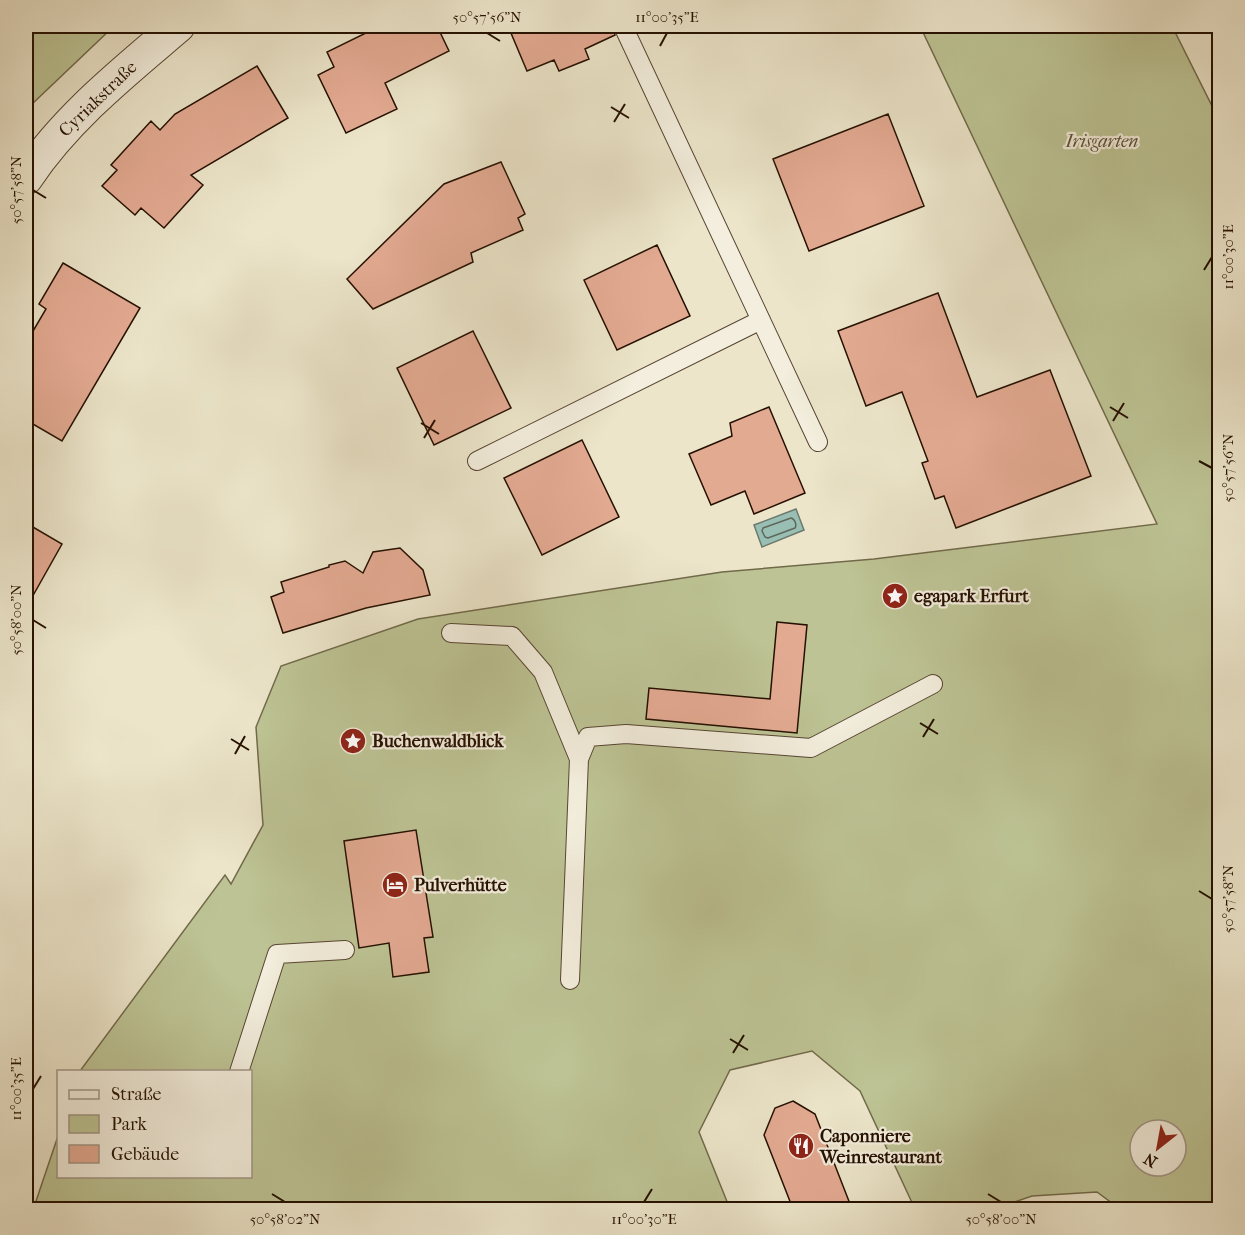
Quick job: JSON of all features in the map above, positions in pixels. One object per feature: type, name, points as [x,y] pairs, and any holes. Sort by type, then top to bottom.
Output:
[{"type":"street","name":"Cyriakstraße","points":[[26,178],[42,154],[103,90],[178,26]]},
{"type":"lane","points":[[623,26],[818,442]]},
{"type":"lane","points":[[477,461],[761,320]]},
{"type":"lane","points":[[452,633],[512,636],[543,672],[579,759]]},
{"type":"lane","points":[[570,980],[579,759],[588,737],[626,734],[811,748],[933,684]]},
{"type":"lane","points":[[239,1070],[277,954],[345,950]]},
{"type":"green space","points":[[26,26],[114,26],[31,105],[26,105]]},
{"type":"green space","name":"egapark Erfurt","points":[[920,26],[1172,26],[1220,122],[1219,1209],[1120,1209],[1097,1192],[1032,1196],[994,1209],[915,1209],[860,1091],[812,1051],[730,1070],[699,1132],[730,1209],[33,1210],[57,1139],[57,1178],[252,1178],[252,1070],[81,1070],[225,875],[231,884],[263,825],[256,727],[281,666],[418,619],[722,572],[874,559],[1157,524]]},
{"type":"water","points":[[796,509],[804,530],[762,547],[754,525]]},
{"type":"building","points":[[380,26],[437,26],[449,51],[385,83],[397,109],[346,133],[318,75],[334,67],[327,52]]},
{"type":"building","points":[[508,26],[612,26],[615,35],[585,49],[589,59],[559,71],[554,60],[527,71]]},
{"type":"building","points":[[257,66],[288,118],[191,175],[203,185],[164,228],[141,208],[135,215],[102,186],[117,170],[111,165],[151,121],[160,130],[175,114]]},
{"type":"building","points":[[888,114],[924,206],[809,251],[773,159]]},
{"type":"building","points":[[501,162],[525,214],[518,218],[523,230],[471,253],[473,262],[373,309],[347,279],[444,184]]},
{"type":"building","points":[[657,245],[690,316],[617,350],[584,280]]},
{"type":"building","points":[[63,263],[140,308],[62,441],[26,420],[26,343],[46,309],[39,304]]},
{"type":"building","points":[[938,293],[977,397],[1050,370],[1091,476],[956,528],[944,496],[935,499],[922,463],[928,461],[902,392],[866,406],[838,331]]},
{"type":"building","points":[[473,331],[511,408],[434,445],[397,368]]},
{"type":"building","points":[[769,407],[805,493],[754,514],[745,491],[711,505],[689,454],[732,436],[730,423]]},
{"type":"building","points":[[582,440],[619,517],[542,555],[504,478]]},
{"type":"building","points":[[26,523],[62,544],[26,608]]},
{"type":"building","points":[[400,548],[423,570],[430,595],[366,608],[283,633],[271,597],[284,592],[281,582],[345,561],[363,573],[373,552]]},
{"type":"building","points":[[777,622],[807,625],[797,733],[646,719],[649,688],[770,699]]},
{"type":"building","points":[[416,830],[433,937],[424,938],[429,972],[393,977],[389,943],[359,948],[344,841]]},
{"type":"building","points":[[793,1101],[815,1114],[852,1209],[793,1209],[764,1135],[775,1108]]},
{"type":"place","name":"egapark Erfurt","points":[[895,596]]},
{"type":"place","name":"Buchenwaldblick","points":[[353,741]]},
{"type":"place","name":"Pulverhütte","points":[[395,885]]},
{"type":"place","name":"Caponniere Weinrestaurant","points":[[801,1146]]},
{"type":"park label","name":"Irisgarten","points":[[1102,141]]}]
